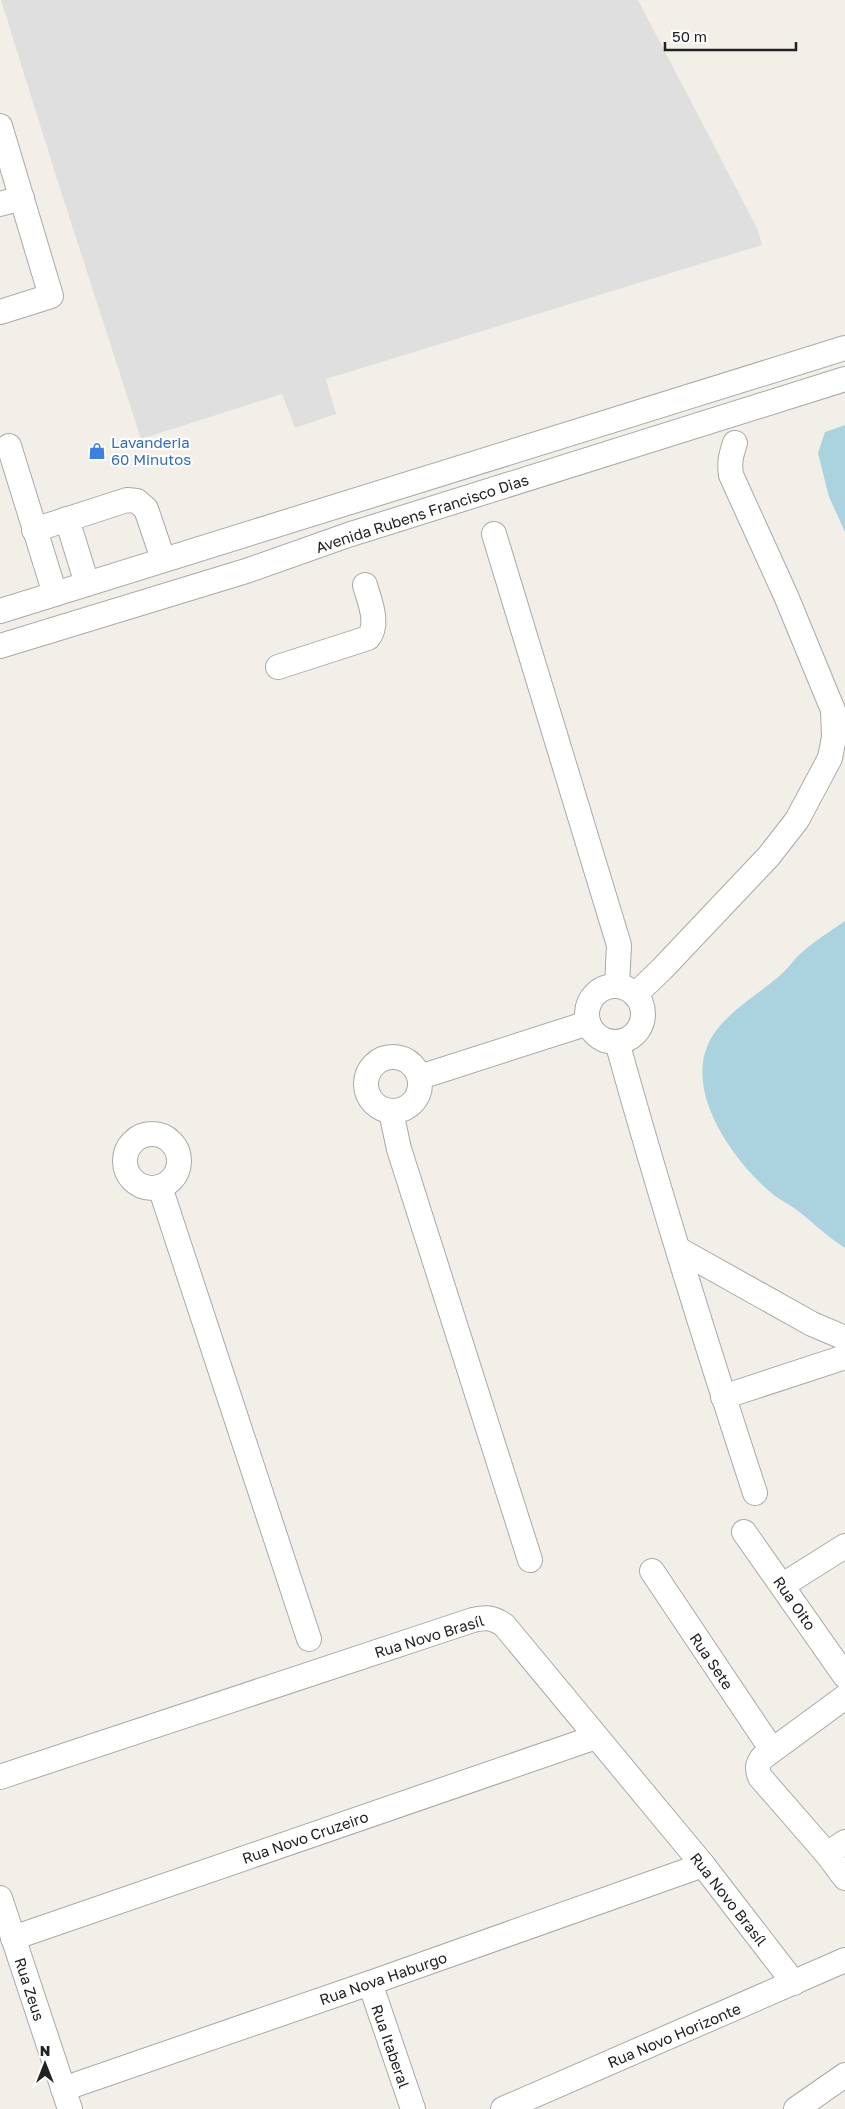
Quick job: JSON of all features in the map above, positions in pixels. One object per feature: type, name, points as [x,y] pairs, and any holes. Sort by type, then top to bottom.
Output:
[{"type":"street","points":[[0,126],[11,201],[52,296],[0,312]]},
{"type":"street","name":"Avenida Rubens Francisco Dias","points":[[0,611],[845,348]]},
{"type":"street","name":"Avenida Rubens Francisco Dias","points":[[0,646],[246,571],[348,535],[845,379]]},
{"type":"street","points":[[494,534],[619,945],[626,991],[643,1011],[639,1028],[626,1040],[617,1042],[607,1041],[599,1037],[588,1023],[587,1012],[593,997],[606,988],[626,991],[662,969],[769,856],[798,820],[830,758],[834,737],[833,710],[786,596],[731,475],[730,455],[735,443]]},
{"type":"street","points":[[9,446],[55,594]]},
{"type":"street","points":[[34,530],[127,500],[138,501],[146,509],[163,559]]},
{"type":"street","points":[[66,519],[87,584]]},
{"type":"street","points":[[278,667],[368,638],[373,629],[373,619],[365,585]]},
{"type":"street","points":[[420,1076],[588,1023]]},
{"type":"street","points":[[617,1042],[723,1397],[755,1493]]},
{"type":"street","points":[[387,1057],[396,1057],[411,1064],[420,1076],[419,1094],[408,1108],[391,1112],[382,1110],[375,1105],[366,1092],[367,1074],[372,1067],[387,1057]]},
{"type":"street","points":[[391,1112],[398,1149],[530,1560]]},
{"type":"street","points":[[160,1187],[309,1639]]},
{"type":"street","points":[[678,1249],[804,1319],[845,1338]]},
{"type":"street","points":[[723,1397],[845,1357]]},
{"type":"street","name":"Rua Oito","points":[[744,1532],[845,1676]]},
{"type":"street","points":[[783,1585],[845,1546]]},
{"type":"street","name":"Rua Sete","points":[[652,1572],[772,1750]]},
{"type":"street","name":"Rua Novo Brasíl","points":[[0,1777],[485,1617],[494,1618],[504,1625],[703,1865],[794,1983]]},
{"type":"street","points":[[845,1697],[772,1750],[758,1763],[760,1777],[836,1848],[845,1878]]},
{"type":"street","name":"Rua Novo Cruzeiro","points":[[13,1938],[596,1737]]},
{"type":"street","name":"Rua Nova Haburgo","points":[[66,2099],[370,1983],[703,1865]]},
{"type":"street","name":"Rua Zeus","points":[[0,1898],[66,2099]]},
{"type":"street","name":"Rua Novo Horizonte","points":[[503,2109],[845,1960]]},
{"type":"street","name":"Rua Itaberal","points":[[370,1983],[412,2109]]},
{"type":"street","points":[[796,2109],[845,2075]]},
{"type":"shaded area","points":[[1,0],[638,0],[757,228],[762,245],[326,379],[336,414],[295,428],[282,394],[141,439]]},
{"type":"water","points":[[845,425],[845,532],[829,497],[818,453],[825,432]]},
{"type":"water","points":[[845,921],[845,1248],[794,1208],[775,1196],[743,1164],[728,1145],[716,1123],[707,1101],[703,1078],[704,1056],[713,1035],[727,1018],[781,975],[804,950]]},
{"type":"place","name":"Lavanderia 60 Minutos","points":[[97,451]]}]
